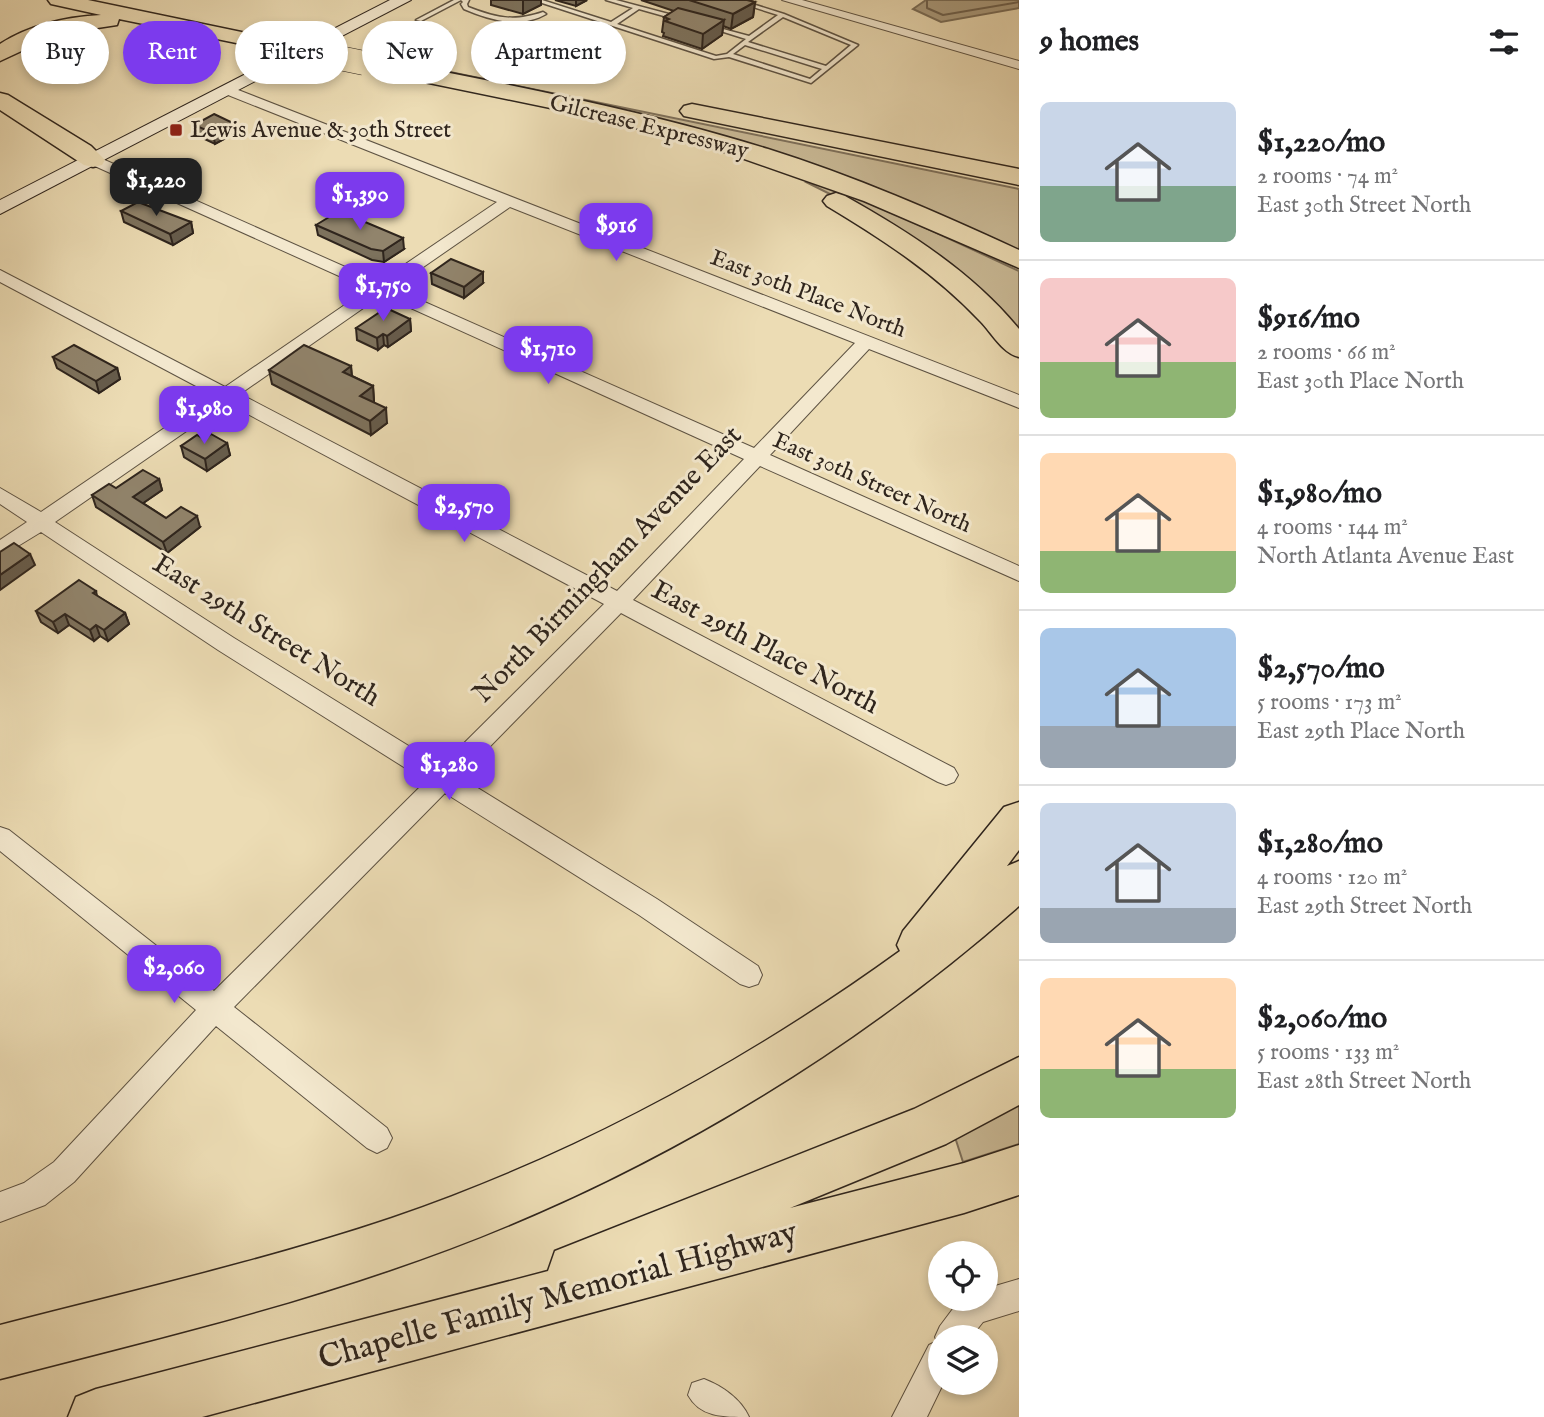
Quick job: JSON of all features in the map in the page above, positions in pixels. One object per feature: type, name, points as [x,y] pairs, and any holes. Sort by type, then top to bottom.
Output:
[{"type":"highway","name":"Gilcrease Expressway","points":[[58,0],[177,12],[270,26],[362,52]]},
{"type":"highway","name":"Gilcrease Expressway","points":[[137,0],[251,40],[362,54]]},
{"type":"highway","points":[[0,54],[34,34],[70,25],[177,12]]},
{"type":"highway","name":"Gilcrease Expressway","points":[[457,71],[1019,176]]},
{"type":"highway","name":"Gilcrease Expressway","points":[[457,78],[634,120],[757,154],[885,200],[1019,260]]},
{"type":"highway","points":[[523,95],[723,153],[831,199],[881,228],[942,270],[985,310],[1019,348]]},
{"type":"highway","points":[[0,100],[82,150],[93,160]]},
{"type":"highway","points":[[0,109],[75,155],[93,160]]},
{"type":"highway","points":[[861,145],[1019,185]]},
{"type":"highway","points":[[881,994],[1019,819]]},
{"type":"highway","points":[[4,1349],[300,1274],[480,1210],[572,1170],[664,1125],[758,1071],[881,994],[981,915],[1019,880]]},
{"type":"highway","points":[[418,1334],[929,1127],[1019,1080]]},
{"type":"highway","name":"Chapelle Family Memorial Highway","points":[[96,1417],[418,1334],[951,1191],[1019,1170]]},
{"type":"main road","points":[[0,208],[403,0]]},
{"type":"street","points":[[788,0],[1019,65]]},
{"type":"street","name":"East 30th Place North","points":[[228,90],[1019,402]]},
{"type":"street","name":"East 30th Street North","points":[[93,160],[1019,574]]},
{"type":"street","points":[[0,550],[508,201]]},
{"type":"street","name":"East 29th Place North","points":[[0,275],[946,775]]},
{"type":"street","name":"North Birmingham Avenue East","points":[[0,1207],[34,1194],[64,1172],[216,1007],[618,603],[867,341]]},
{"type":"street","name":"East 29th Street North","points":[[0,495],[226,644],[648,907],[749,975]]},
{"type":"street","points":[[0,837],[377,1138]]},
{"type":"street","points":[[960,1325],[973,1309],[1019,1295]]},
{"type":"street","points":[[909,1417],[928,1380]]},
{"type":"street","points":[[704,1395],[733,1417]]},
{"type":"lane","points":[[419,20],[458,0]]},
{"type":"lane","points":[[466,0],[466,8],[496,18],[525,21],[543,15]]},
{"type":"lane","points":[[536,0],[603,21]]},
{"type":"lane","points":[[609,0],[636,9],[683,18]]},
{"type":"lane","points":[[729,55],[811,81],[855,45],[782,15],[734,0]]},
{"type":"lane","points":[[618,21],[636,9]]},
{"type":"lane","points":[[626,28],[716,58],[729,55],[782,15]]},
{"type":"lane","points":[[706,25],[826,68]]},
{"type":"shaded area","points":[[457,73],[471,76],[471,84],[457,80]]},
{"type":"shaded area","points":[[471,84],[508,84],[1019,189],[1019,254],[824,170]]},
{"type":"shaded area","points":[[810,179],[863,199],[1019,271],[1019,339],[864,211],[806,182]]},
{"type":"shaded area","points":[[1019,1104],[1019,1144],[963,1162],[954,1134]]},
{"type":"water","points":[[926,0],[1019,0],[1019,8],[941,22],[913,9]]},
{"type":"building","points":[[689,0],[747,0],[755,2],[733,14]]},
{"type":"building","points":[[678,8],[724,20],[703,34],[665,21],[669,19],[664,17]]},
{"type":"building","points":[[214,114],[233,123],[213,133],[194,125]]},
{"type":"building","points":[[138,202],[191,222],[170,234],[121,211]]},
{"type":"building","points":[[339,211],[403,238],[383,251],[371,249],[316,225]]},
{"type":"building","points":[[451,259],[483,272],[464,287],[431,273]]},
{"type":"building","points":[[386,308],[410,319],[387,336],[383,334],[377,338],[356,328]]},
{"type":"building","points":[[74,345],[117,368],[96,381],[53,357]]},
{"type":"building","points":[[304,345],[351,366],[343,372],[373,386],[360,396],[386,408],[370,421],[269,370]]},
{"type":"building","points":[[211,434],[227,443],[205,459],[181,446],[197,435],[204,439]]},
{"type":"building","points":[[143,470],[159,479],[133,497],[166,518],[181,507],[197,516],[163,542],[92,495],[109,484],[116,488]]},
{"type":"building","points":[[14,543],[30,554],[0,575],[0,552]]},
{"type":"building","points":[[79,580],[96,591],[93,593],[125,613],[104,630],[96,625],[90,630],[65,614],[53,622],[36,611]]},
{"type":"place","name":"Lewis Avenue & 30th Street","points":[[176,130]]}]
